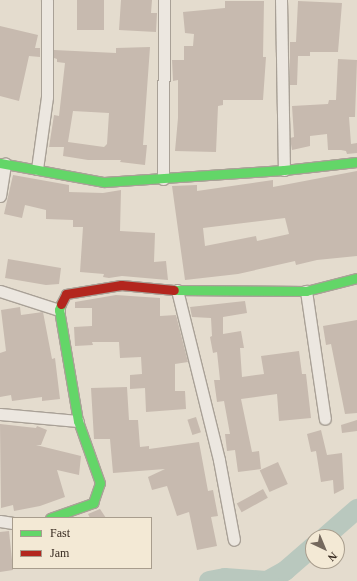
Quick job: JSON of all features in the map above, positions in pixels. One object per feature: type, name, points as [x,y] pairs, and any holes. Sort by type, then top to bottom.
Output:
[{"type":"street","points":[[37,169],[47,97],[47,0]]},
{"type":"street","points":[[163,179],[164,0]]},
{"type":"street","points":[[281,0],[284,170]]},
{"type":"street","points":[[0,196],[2,163],[104,182],[284,170],[357,162]]},
{"type":"street","points":[[53,517],[93,503],[98,494],[100,483],[78,421],[59,310],[66,294],[121,285],[177,290],[306,291],[357,278]]},
{"type":"street","points":[[177,290],[220,460],[234,540]]},
{"type":"street","points":[[0,291],[59,310]]},
{"type":"street","points":[[306,291],[325,419]]},
{"type":"street","points":[[0,414],[78,421]]},
{"type":"street","points":[[0,521],[12,523]]},
{"type":"building","points":[[77,0],[104,0],[104,30],[77,30]]},
{"type":"building","points":[[121,0],[152,0],[151,13],[157,13],[156,32],[119,30]]},
{"type":"building","points":[[225,1],[264,1],[263,57],[266,57],[263,100],[223,100],[223,105],[218,106],[216,152],[175,151],[178,118],[178,80],[173,81],[172,60],[184,60],[184,46],[193,46],[194,34],[185,33],[183,12],[225,8]]},
{"type":"building","points":[[298,1],[342,3],[338,52],[310,52],[310,56],[298,56],[297,85],[290,85],[290,42],[296,42]]},
{"type":"building","points":[[0,26],[38,35],[35,48],[40,48],[40,57],[29,56],[19,101],[0,96]]},
{"type":"building","points":[[150,47],[143,145],[147,145],[145,165],[120,162],[121,160],[88,160],[63,156],[64,147],[49,147],[54,115],[59,116],[65,63],[57,62],[57,59],[54,58],[54,50],[116,53],[116,48]],"holes":[[[73,111],[109,113],[107,144],[104,147],[68,142]]]},
{"type":"building","points":[[338,59],[357,60],[355,117],[349,117],[351,144],[357,143],[357,153],[347,154],[346,151],[328,150],[327,134],[310,136],[310,146],[292,150],[290,138],[294,137],[292,106],[328,104],[329,100],[336,100]]},
{"type":"building","points":[[357,171],[357,256],[317,260],[296,265],[295,261],[238,274],[185,280],[172,186],[197,185],[197,191],[273,180],[273,187]],"holes":[[[285,218],[289,234],[257,241],[256,236],[205,246],[203,228]]]},
{"type":"building","points":[[13,175],[69,185],[69,192],[103,193],[121,190],[120,231],[155,233],[154,262],[166,261],[168,280],[122,276],[109,278],[103,277],[104,274],[80,272],[83,227],[73,227],[73,220],[46,219],[46,210],[25,205],[22,218],[4,214]]},
{"type":"building","points":[[8,259],[61,268],[59,284],[46,285],[5,278]]},
{"type":"building","points":[[116,295],[160,298],[160,316],[176,315],[188,362],[175,364],[175,391],[185,391],[186,409],[146,412],[145,388],[130,389],[130,375],[142,374],[141,357],[120,358],[119,342],[92,342],[93,345],[75,346],[74,327],[92,326],[92,308],[75,308],[75,302]]},
{"type":"building","points":[[245,301],[247,313],[223,317],[223,334],[241,331],[244,348],[240,348],[242,377],[264,374],[261,356],[299,351],[302,374],[306,374],[311,418],[279,421],[277,394],[241,399],[252,452],[259,451],[261,469],[238,472],[235,450],[227,451],[225,434],[230,434],[224,401],[217,402],[214,380],[220,380],[217,352],[213,353],[210,337],[212,336],[211,318],[192,317],[190,307]]},
{"type":"building","points":[[20,307],[21,315],[43,312],[52,359],[55,358],[60,399],[42,401],[42,397],[12,401],[11,395],[0,397],[0,353],[6,351],[1,310]]},
{"type":"building","points":[[357,320],[357,413],[345,414],[331,344],[326,345],[323,326]]},
{"type":"building","points":[[127,387],[129,420],[138,420],[140,447],[149,446],[149,449],[199,442],[208,491],[213,490],[218,516],[211,517],[217,546],[197,550],[189,512],[177,516],[167,486],[152,490],[148,477],[165,469],[113,473],[110,439],[94,439],[91,388]]},
{"type":"building","points":[[196,417],[201,432],[192,435],[187,420]]},
{"type":"building","points":[[357,420],[357,431],[342,433],[341,425]]},
{"type":"building","points":[[0,424],[36,428],[37,426],[47,430],[41,445],[36,445],[81,456],[79,475],[57,470],[65,497],[40,506],[14,511],[13,505],[1,508]]},
{"type":"building","points":[[321,430],[327,455],[342,453],[344,489],[334,494],[333,480],[321,482],[316,451],[311,452],[307,434]]},
{"type":"building","points":[[278,462],[288,484],[269,492],[260,470]]},
{"type":"building","points":[[263,489],[268,498],[242,512],[237,504]]},
{"type":"building","points":[[100,509],[105,517],[90,517],[88,514]]},
{"type":"building","points":[[9,531],[13,570],[0,572],[0,532]]},
{"type":"waterway","points":[[334,529],[357,509]]},
{"type":"waterway","points":[[267,581],[285,571],[305,554]]},
{"type":"waterway","points":[[209,581],[225,578],[266,581]]},
{"type":"traffic: fast","points":[[0,163],[104,182],[284,170],[357,162]]},
{"type":"traffic: fast","points":[[174,290],[306,291],[357,278]]},
{"type":"traffic: fast","points":[[53,517],[93,503],[100,483],[78,421],[59,310],[61,304]]},
{"type":"traffic: jam","points":[[61,304],[66,294],[121,285],[174,290]]}]
